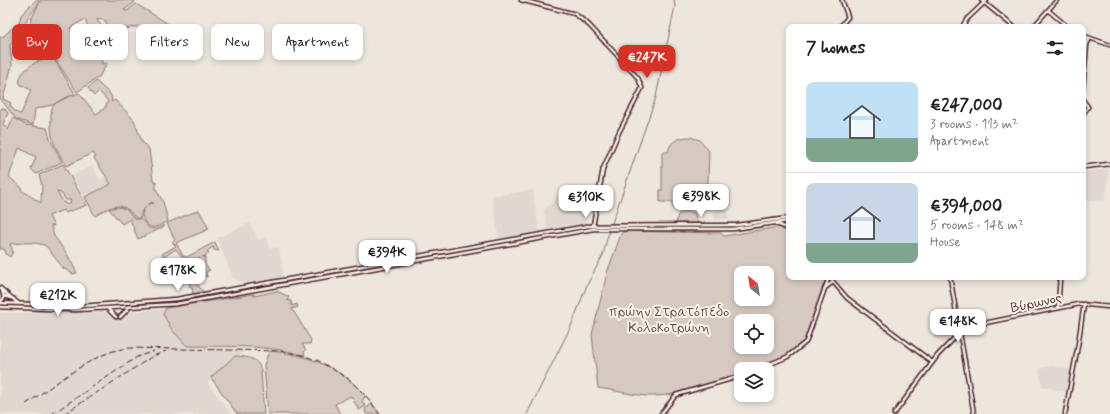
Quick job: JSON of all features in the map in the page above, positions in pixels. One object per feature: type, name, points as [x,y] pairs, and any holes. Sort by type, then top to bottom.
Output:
[{"type":"main road","points":[[521,0],[575,14],[589,25],[642,84],[642,88],[603,169],[593,226]]},
{"type":"main road","points":[[842,0],[848,18],[843,24]]},
{"type":"main road","points":[[982,0],[1011,24]]},
{"type":"main road","points":[[1036,24],[1049,11],[1057,0]]},
{"type":"main road","points":[[964,24],[967,19],[986,2]]},
{"type":"main road","points":[[1049,11],[1064,24]]},
{"type":"main road","points":[[1086,37],[1110,45]]},
{"type":"main road","points":[[1086,43],[1095,40]]},
{"type":"main road","points":[[1086,167],[1110,164]]},
{"type":"main road","points":[[4,296],[0,303],[74,306],[177,300],[593,226],[617,229],[728,229],[774,224],[786,220]]},
{"type":"main road","points":[[0,307],[52,310],[130,308],[176,304],[239,294],[601,227],[618,225],[737,225],[786,220]]},
{"type":"main road","points":[[774,224],[786,227]]},
{"type":"main road","points":[[774,362],[789,356],[806,342],[828,280]]},
{"type":"main road","points":[[950,280],[974,414]]},
{"type":"main road","points":[[1058,308],[1060,280]]},
{"type":"main road","points":[[825,288],[833,282],[847,298],[932,362]]},
{"type":"main road","points":[[1,289],[19,304]]},
{"type":"main road","points":[[1,289],[4,296]]},
{"type":"main road","points":[[4,296],[14,299]]},
{"type":"main road","points":[[1065,414],[1084,304]]},
{"type":"main road","name":"Βύρωνος","points":[[966,327],[1084,304],[1110,307]]},
{"type":"main road","points":[[120,317],[130,308]]},
{"type":"main road","points":[[107,309],[113,312],[116,317]]},
{"type":"main road","points":[[957,324],[966,327]]},
{"type":"main road","points":[[894,414],[932,362],[959,332],[966,327]]},
{"type":"main road","points":[[661,414],[672,398],[678,394],[734,379]]},
{"type":"shaded area","points":[[92,166],[100,180],[106,177],[111,184],[85,197],[72,176]]},
{"type":"shaded area","points":[[1109,169],[1105,200],[1086,202],[1086,172]]},
{"type":"shaded area","points":[[533,190],[539,233],[499,239],[492,196]]},
{"type":"shaded area","points":[[560,194],[585,206],[587,224],[547,229],[544,210]]},
{"type":"shaded area","points":[[727,196],[728,219],[714,219],[713,197]]},
{"type":"shaded area","points":[[250,223],[258,240],[267,237],[269,249],[279,247],[284,279],[260,284],[259,281],[245,284],[233,278],[217,238]]},
{"type":"shaded area","points":[[162,309],[186,347],[248,349],[208,383],[231,414],[0,414],[0,313],[108,313],[110,317],[125,316],[128,312]]},
{"type":"shaded area","points":[[935,324],[955,327],[956,332],[943,345],[934,337]]},
{"type":"shaded area","points":[[1051,366],[1072,370],[1067,392],[1042,386],[1039,369]]},
{"type":"green space","points":[[36,0],[39,0],[38,5],[29,16],[25,24],[19,24],[21,15]]},
{"type":"green space","points":[[41,0],[132,0],[135,2],[124,10],[127,11],[136,4],[168,24],[136,24],[136,27],[128,28],[128,24],[107,24],[105,20],[97,19],[100,24],[87,24],[85,19],[77,24],[70,24],[70,60],[101,60],[102,64],[107,63],[99,77],[77,92],[56,60],[62,60],[62,24],[32,24],[30,21]]},
{"type":"green space","points":[[12,28],[12,43],[10,45],[12,65],[3,99],[11,103],[10,106],[17,113],[21,114],[31,90],[20,84],[22,74],[30,66],[40,60],[55,60],[74,92],[74,94],[52,105],[35,109],[33,125],[16,119],[0,98],[0,37],[4,36]]},
{"type":"green space","points":[[96,81],[111,95],[112,102],[115,100],[134,120],[142,142],[149,149],[153,180],[156,182],[156,189],[163,202],[168,221],[160,225],[153,227],[147,224],[142,215],[143,210],[141,212],[141,218],[136,218],[126,208],[121,206],[111,207],[95,216],[85,197],[111,184],[94,158],[96,157],[93,153],[66,166],[56,148],[51,132],[51,114],[53,106],[62,99],[79,93],[96,114],[105,108],[108,101],[99,91],[94,96],[88,88]]},
{"type":"green space","points":[[4,108],[8,113],[3,124],[8,130],[13,118],[26,125],[47,128],[50,139],[62,162],[36,174],[31,169],[36,157],[19,148],[9,177],[22,188],[21,190],[41,203],[42,185],[39,175],[63,164],[87,205],[65,213],[63,210],[49,216],[54,226],[51,225],[54,236],[67,254],[77,273],[73,274],[63,268],[46,246],[42,244],[10,244],[13,252],[10,257],[4,249],[0,249],[0,110]],"holes":[[[57,192],[61,193],[66,200],[71,200],[68,205],[64,203]]]},
{"type":"green space","points":[[690,137],[700,140],[709,151],[707,208],[684,206],[673,208],[673,202],[660,202],[660,190],[662,190],[662,152],[668,152],[673,142],[676,140]]},
{"type":"green space","points":[[118,207],[126,209],[135,219],[141,219],[149,228],[155,229],[164,225],[164,227],[138,239],[130,219],[122,224],[109,209]]},
{"type":"green space","points":[[199,210],[209,229],[176,243],[183,256],[187,257],[215,242],[219,251],[214,250],[213,247],[207,251],[209,254],[205,255],[206,257],[202,256],[205,258],[205,265],[210,270],[206,272],[207,277],[196,275],[197,271],[203,272],[202,267],[199,266],[198,263],[200,258],[193,260],[196,265],[192,267],[194,273],[193,279],[204,293],[191,295],[193,293],[192,287],[190,287],[184,259],[176,249],[164,257],[162,254],[176,246],[172,242],[175,240],[167,223]]},
{"type":"green space","points":[[685,211],[694,213],[698,223],[676,223],[678,215]]},
{"type":"green space","name":"πρώην Στρατόπεδο Κολοκοτρώνη","points":[[779,227],[786,231],[786,280],[825,280],[804,341],[787,355],[770,362],[734,362],[734,377],[695,390],[670,395],[647,396],[598,388],[592,335],[607,273],[621,234],[625,231],[721,233],[724,236]]},
{"type":"green space","points":[[277,291],[289,297],[287,300],[291,301],[292,306],[297,304],[298,307],[291,309],[311,340],[310,344],[302,344],[306,350],[304,352],[305,356],[292,352],[262,348],[187,346],[172,330],[163,314],[166,308],[254,294],[254,296]]},
{"type":"green space","points":[[269,351],[296,355],[335,370],[357,387],[366,397],[364,397],[362,402],[366,406],[359,410],[351,396],[335,404],[340,414],[268,414],[264,365]]},
{"type":"green space","points":[[235,356],[255,360],[260,366],[264,414],[237,414],[211,377]]},
{"type":"green space","points":[[372,404],[379,414],[366,414],[365,409]]},
{"type":"waterway","points":[[611,226],[656,97],[675,6],[674,0]]},
{"type":"waterway","points":[[527,414],[572,324],[587,285],[603,255],[609,231]]},
{"type":"railway","points":[[26,404],[90,361],[117,350],[130,348],[280,351],[302,355],[319,361],[349,379],[367,397],[380,414]]},
{"type":"railway","points":[[52,414],[137,357],[154,351]]},
{"type":"railway","points":[[64,414],[153,356],[166,351]]}]
